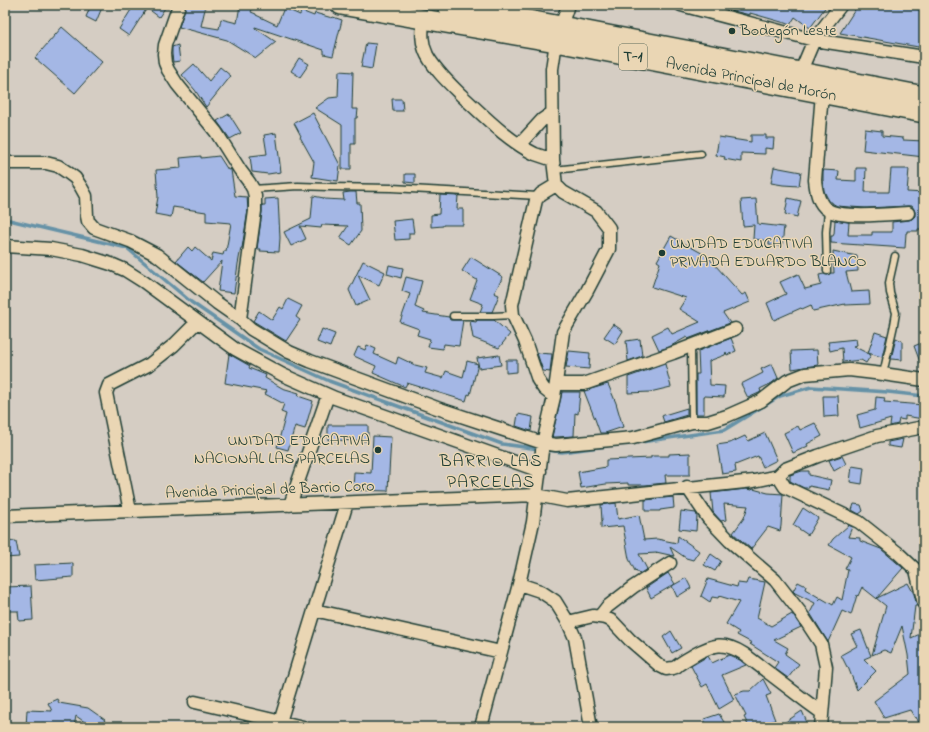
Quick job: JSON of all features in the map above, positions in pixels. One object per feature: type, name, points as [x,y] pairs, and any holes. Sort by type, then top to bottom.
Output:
[{"type":"main road","name":"Avenida Principal de Morón","points":[[341,5],[423,19],[558,34],[800,73],[924,96]]},
{"type":"main road","name":"Avenida Principal de Morón","points":[[447,5],[558,34],[822,93],[924,113]]},
{"type":"street","points":[[179,5],[166,45],[164,63],[177,84],[216,132],[249,182],[255,196],[255,212],[240,319]]},
{"type":"street","points":[[481,727],[519,584],[533,522],[543,448],[554,397],[563,332],[609,249],[608,228],[596,211],[563,192],[556,185],[553,165],[552,69],[558,34],[568,5]]},
{"type":"street","points":[[681,5],[814,40],[924,57]]},
{"type":"street","points":[[800,73],[814,40],[841,5]]},
{"type":"street","points":[[423,19],[422,41],[427,54],[431,62],[447,81],[489,121],[520,144],[553,165]]},
{"type":"street","points":[[822,93],[815,186],[818,198],[823,206],[828,211],[836,214],[874,216],[908,213]]},
{"type":"street","points":[[520,144],[542,120],[552,114]]},
{"type":"street","points":[[5,163],[46,162],[58,166],[75,178],[81,186],[86,196],[88,221],[94,228],[130,240],[157,256],[251,329],[289,352],[543,448],[556,445],[633,438],[692,422],[708,422],[761,401],[787,380],[805,374],[848,370],[924,380]]},
{"type":"street","points":[[554,397],[544,389],[538,380],[525,341],[513,315],[512,300],[536,200],[544,191],[556,185]]},
{"type":"street","points":[[5,246],[51,249],[82,255],[111,264],[134,276],[164,296],[235,350],[282,375],[328,395],[540,471]]},
{"type":"street","points":[[130,511],[106,393],[109,385],[150,364],[174,345],[197,322]]},
{"type":"street","points":[[556,384],[584,384],[735,329]]},
{"type":"street","points":[[290,505],[328,395]]},
{"type":"street","points":[[924,427],[877,436],[785,469],[778,476],[785,487],[859,522],[898,553],[916,570],[924,604]]},
{"type":"street","name":"Avenida Principal de Barrio Coro","points":[[5,516],[536,495],[567,501],[754,481],[778,476]]},
{"type":"street","points":[[687,488],[708,518],[730,541],[775,580],[800,612],[821,644],[826,667],[821,727]]},
{"type":"street","points":[[280,722],[347,503]]},
{"type":"street","points":[[600,616],[607,607],[633,587],[670,563]]},
{"type":"street","points":[[519,584],[540,591],[555,601],[568,622],[575,638],[591,727]]},
{"type":"street","points":[[314,610],[501,652]]},
{"type":"street","points":[[568,622],[593,616],[606,618],[612,621],[630,640],[660,666],[666,669],[676,667],[707,648],[722,645],[730,646],[737,649],[822,713]]},
{"type":"street","points":[[195,702],[303,727]]},
{"type":"lane","points":[[553,165],[701,154]]},
{"type":"lane","points":[[253,189],[298,186],[329,188],[392,188],[538,196]]},
{"type":"lane","points":[[826,270],[826,232],[828,211]]},
{"type":"lane","points":[[882,374],[896,313],[888,283],[895,256]]},
{"type":"lane","points":[[453,316],[513,315]]},
{"type":"lane","points":[[691,346],[692,422]]},
{"type":"building","points":[[91,5],[103,5],[96,22],[86,17]]},
{"type":"building","points":[[134,5],[167,5],[159,17],[147,8],[129,36],[119,29]]},
{"type":"building","points":[[186,5],[206,5],[201,26],[219,29],[221,19],[237,23],[240,5],[254,5],[251,12],[277,25],[284,8],[300,15],[301,11],[314,16],[315,13],[342,20],[333,56],[324,54],[324,50],[255,27],[276,42],[256,58],[227,40],[179,27]]},
{"type":"building","points":[[718,5],[827,5],[810,28],[795,17],[790,25],[750,13],[750,15],[717,7]]},
{"type":"building","points":[[858,5],[905,5],[924,11],[924,48],[840,33]]},
{"type":"building","points":[[62,27],[102,62],[75,93],[35,58]]},
{"type":"building","points":[[366,43],[376,44],[372,69],[361,67]]},
{"type":"building","points":[[178,45],[180,61],[173,62],[172,47]]},
{"type":"building","points":[[299,58],[309,64],[300,77],[291,71]]},
{"type":"building","points":[[194,64],[209,81],[220,67],[231,76],[206,107],[195,90],[182,75]]},
{"type":"building","points":[[339,71],[353,72],[352,109],[358,109],[357,118],[355,118],[355,144],[351,144],[351,169],[342,169],[342,125],[315,108],[329,98],[338,97]]},
{"type":"building","points":[[392,99],[402,99],[403,111],[393,111]]},
{"type":"building","points":[[313,113],[340,165],[338,181],[312,177],[314,162],[294,123]]},
{"type":"building","points":[[229,114],[241,133],[230,139],[217,121]]},
{"type":"building","points":[[865,129],[882,131],[882,136],[903,138],[903,140],[924,141],[924,157],[863,150]]},
{"type":"building","points":[[276,133],[281,172],[268,174],[252,172],[250,156],[267,154],[264,135]]},
{"type":"building","points":[[751,135],[766,135],[766,138],[774,138],[773,149],[765,148],[765,154],[741,153],[741,162],[724,159],[725,157],[716,155],[719,137],[751,142]]},
{"type":"building","points":[[201,156],[201,158],[219,156],[228,170],[231,169],[235,196],[247,197],[248,210],[234,293],[218,291],[222,261],[203,282],[176,261],[188,247],[192,251],[195,247],[211,261],[213,253],[223,255],[224,251],[226,251],[231,223],[206,221],[206,212],[173,207],[171,217],[155,214],[158,197],[156,170],[181,168],[180,158]]},
{"type":"building","points":[[774,167],[801,172],[799,186],[771,183]]},
{"type":"building","points":[[856,168],[866,168],[865,192],[889,192],[891,169],[909,169],[907,192],[924,193],[924,229],[918,229],[918,231],[907,231],[905,248],[831,243],[831,236],[834,234],[835,220],[849,222],[848,235],[872,235],[872,232],[892,232],[892,222],[909,220],[915,216],[912,206],[866,208],[837,206],[830,202],[824,191],[823,170],[839,171],[838,180],[856,181]]},
{"type":"building","points":[[405,174],[415,174],[415,183],[405,182]]},
{"type":"building","points":[[356,192],[357,203],[360,203],[361,231],[351,245],[340,238],[348,226],[322,225],[321,228],[300,226],[306,239],[291,246],[284,232],[311,219],[313,196],[324,199],[344,200],[343,193]]},
{"type":"building","points":[[440,195],[458,196],[457,209],[463,209],[463,225],[443,225],[431,227],[431,215],[439,214]]},
{"type":"building","points":[[278,198],[280,238],[279,252],[260,251],[261,249],[257,249],[262,205],[265,205],[265,199]]},
{"type":"building","points":[[788,198],[801,201],[797,217],[785,214]]},
{"type":"building","points":[[756,199],[758,224],[784,227],[782,246],[769,245],[769,241],[753,239],[754,225],[743,226],[741,200]]},
{"type":"building","points":[[412,219],[414,233],[409,233],[409,239],[395,240],[393,221]]},
{"type":"building","points":[[671,236],[707,256],[742,295],[746,293],[750,302],[723,313],[730,323],[688,339],[687,337],[669,347],[659,350],[652,335],[668,327],[672,334],[700,322],[679,309],[686,298],[652,287],[660,263],[657,261]]},
{"type":"building","points":[[833,251],[857,256],[858,271],[846,272],[851,292],[869,291],[870,304],[845,304],[813,311],[811,305],[774,320],[767,303],[786,294],[780,282],[798,274],[805,289],[821,285],[819,275],[834,273]]},
{"type":"building","points":[[471,257],[503,277],[494,293],[499,295],[492,312],[480,312],[483,304],[470,299],[477,280],[462,271]]},
{"type":"building","points":[[363,261],[385,272],[379,285],[358,275],[370,300],[356,306],[349,290]]},
{"type":"building","points":[[389,265],[403,268],[401,278],[387,274]]},
{"type":"building","points":[[406,277],[422,281],[415,307],[424,311],[423,313],[449,317],[450,320],[463,320],[459,346],[444,344],[443,349],[428,347],[430,339],[417,335],[419,329],[400,322],[410,294],[402,291]]},
{"type":"building","points":[[288,299],[302,306],[296,317],[300,320],[286,341],[253,321],[259,311],[272,320],[280,307],[283,309]]},
{"type":"building","points":[[477,320],[494,320],[510,334],[499,348],[473,338],[470,321],[476,322]]},
{"type":"building","points":[[613,324],[623,331],[615,344],[604,337]]},
{"type":"building","points":[[322,329],[335,334],[330,347],[317,342]]},
{"type":"building","points":[[875,332],[887,336],[882,357],[868,353]]},
{"type":"building","points":[[731,338],[736,351],[727,355],[726,352],[725,355],[709,361],[710,385],[725,386],[724,397],[704,396],[704,414],[696,414],[696,374],[699,374],[698,351]]},
{"type":"building","points":[[896,338],[902,341],[902,360],[891,359]]},
{"type":"building","points":[[640,339],[642,356],[628,361],[626,341]]},
{"type":"building","points":[[856,339],[857,345],[853,346],[871,355],[866,363],[861,360],[843,362],[842,348],[830,351],[828,342]]},
{"type":"building","points":[[924,342],[924,370],[923,370],[914,346]]},
{"type":"building","points":[[367,345],[376,349],[374,354],[396,364],[398,357],[415,365],[427,368],[425,373],[443,378],[446,371],[463,377],[467,361],[478,364],[470,395],[468,394],[466,401],[407,383],[405,387],[373,373],[376,366],[354,356],[358,347],[365,350]]},
{"type":"building","points":[[817,350],[818,365],[792,369],[791,351]]},
{"type":"building","points":[[569,351],[590,353],[589,369],[566,367]]},
{"type":"building","points":[[537,353],[552,354],[550,372],[543,371]]},
{"type":"building","points":[[229,354],[250,366],[249,368],[266,375],[265,378],[282,388],[299,393],[298,396],[313,401],[305,429],[295,426],[288,450],[277,447],[286,414],[281,412],[284,404],[265,394],[267,391],[225,383]]},
{"type":"building","points":[[499,355],[501,365],[479,368],[477,358]]},
{"type":"building","points":[[506,360],[517,360],[517,372],[506,373]]},
{"type":"building","points":[[665,364],[671,387],[650,392],[628,393],[628,377]]},
{"type":"building","points":[[772,364],[778,378],[760,389],[761,392],[748,398],[741,384],[763,373],[761,369]]},
{"type":"building","points":[[608,384],[616,403],[623,427],[605,433],[600,433],[584,391]]},
{"type":"building","points":[[562,392],[580,392],[578,414],[575,413],[574,436],[552,437]]},
{"type":"building","points":[[823,396],[838,396],[839,416],[824,417]]},
{"type":"building","points":[[876,397],[885,398],[884,402],[924,405],[923,419],[905,416],[905,420],[899,419],[898,424],[890,426],[891,419],[860,428],[857,415],[875,410]]},
{"type":"building","points":[[687,408],[687,415],[664,422],[662,416]]},
{"type":"building","points":[[518,414],[533,417],[531,431],[516,426]]},
{"type":"building","points":[[815,423],[822,436],[807,444],[808,446],[793,453],[784,433],[798,426],[800,430]]},
{"type":"building","points":[[328,425],[368,425],[368,441],[328,440]]},
{"type":"building","points":[[765,433],[777,460],[763,467],[758,456],[735,465],[736,472],[722,474],[717,445],[730,443],[745,436],[748,441]]},
{"type":"building","points":[[373,436],[391,437],[388,491],[353,490],[354,472],[371,473]]},
{"type":"building","points":[[903,439],[901,448],[888,446],[888,442]]},
{"type":"building","points":[[690,453],[690,475],[665,475],[666,483],[645,485],[628,485],[628,483],[606,484],[581,488],[578,472],[606,467],[606,460],[651,458],[651,456],[669,456],[669,454]]},
{"type":"building","points":[[842,456],[846,464],[834,471],[829,460]]},
{"type":"building","points":[[852,466],[864,468],[862,484],[850,482]]},
{"type":"building","points":[[802,471],[809,471],[809,475],[831,480],[829,490],[809,486],[809,488],[804,488],[790,481],[790,475]]},
{"type":"building","points":[[746,489],[783,494],[780,531],[768,527],[751,549],[733,533],[744,518],[748,506],[724,504],[726,520],[721,521],[713,512],[711,493]]},
{"type":"building","points":[[673,497],[674,508],[660,511],[645,511],[645,500]]},
{"type":"building","points":[[616,503],[618,519],[639,515],[644,540],[657,539],[677,543],[678,536],[699,551],[693,560],[686,558],[670,547],[674,556],[656,552],[657,553],[639,554],[647,569],[639,574],[636,570],[635,571],[629,559],[623,526],[601,528],[601,505]]},
{"type":"building","points":[[854,504],[861,505],[863,511],[859,514],[852,510]]},
{"type":"building","points":[[803,508],[818,518],[808,535],[793,525]]},
{"type":"building","points":[[681,511],[696,513],[696,531],[679,529]]},
{"type":"building","points":[[849,525],[852,527],[848,537],[860,538],[860,541],[881,549],[903,568],[877,598],[908,583],[914,594],[917,606],[915,606],[911,638],[920,634],[924,647],[924,727],[921,727],[916,717],[915,718],[910,710],[884,718],[874,701],[910,674],[902,626],[891,653],[884,650],[872,655],[886,606],[862,587],[858,596],[857,595],[851,615],[842,611],[828,642],[810,613],[815,603],[793,591],[798,582],[806,586],[805,589],[820,598],[819,600],[821,598],[833,605],[837,597],[842,600],[848,570],[845,569],[851,557],[829,545],[833,539]]},
{"type":"building","points":[[16,541],[19,557],[5,558],[5,542]]},
{"type":"building","points":[[711,554],[721,561],[715,571],[704,565]]},
{"type":"building","points":[[73,563],[73,577],[35,580],[34,565]]},
{"type":"building","points":[[668,573],[675,584],[651,598],[646,588]]},
{"type":"building","points":[[686,578],[691,588],[677,597],[672,586]]},
{"type":"building","points":[[708,579],[737,587],[738,583],[746,584],[748,579],[765,582],[757,618],[771,626],[792,614],[801,627],[774,640],[788,648],[785,654],[799,664],[788,678],[774,668],[778,662],[750,644],[752,643],[737,635],[739,632],[726,624],[739,602],[719,596],[718,598],[712,597],[710,602],[701,596]]},
{"type":"building","points":[[31,586],[33,620],[19,621],[18,611],[5,611],[5,587]]},
{"type":"building","points":[[861,630],[871,656],[864,659],[876,671],[857,690],[848,667],[841,655],[857,646],[851,634]]},
{"type":"building","points":[[671,631],[681,648],[672,653],[663,637]]},
{"type":"building","points":[[729,655],[740,660],[746,665],[722,675],[734,700],[719,709],[707,684],[702,687],[691,666],[708,656],[712,663]]},
{"type":"building","points":[[763,679],[771,694],[766,696],[775,720],[758,727],[749,727],[744,717],[746,716],[735,694],[750,691]]},
{"type":"building","points":[[57,699],[59,703],[88,708],[105,720],[100,727],[92,727],[76,716],[74,727],[62,727],[42,723],[41,727],[26,727],[27,710],[52,711],[48,703]]},
{"type":"building","points":[[802,711],[809,727],[778,727]]},
{"type":"building","points":[[719,714],[727,727],[707,727],[704,719]]},
{"type":"waterway","points":[[5,219],[127,248],[191,302],[259,349],[329,381],[502,444],[562,452],[607,446]]},
{"type":"waterway","points":[[641,442],[724,430],[780,396],[811,387],[924,396]]},
{"type":"place","name":"Bodegón Leste","points":[[732,31]]},
{"type":"place","name":"UNIDAD EDUCATIVA PRIVADA EDUARDO BLANCO","points":[[662,253]]},
{"type":"place","name":"UNIDAD EDUCATIVA NACIONAL LAS PARCELAS","points":[[378,450]]},
{"type":"district","name":"BARRIO LAS PARCELAS","points":[[491,472]]}]
